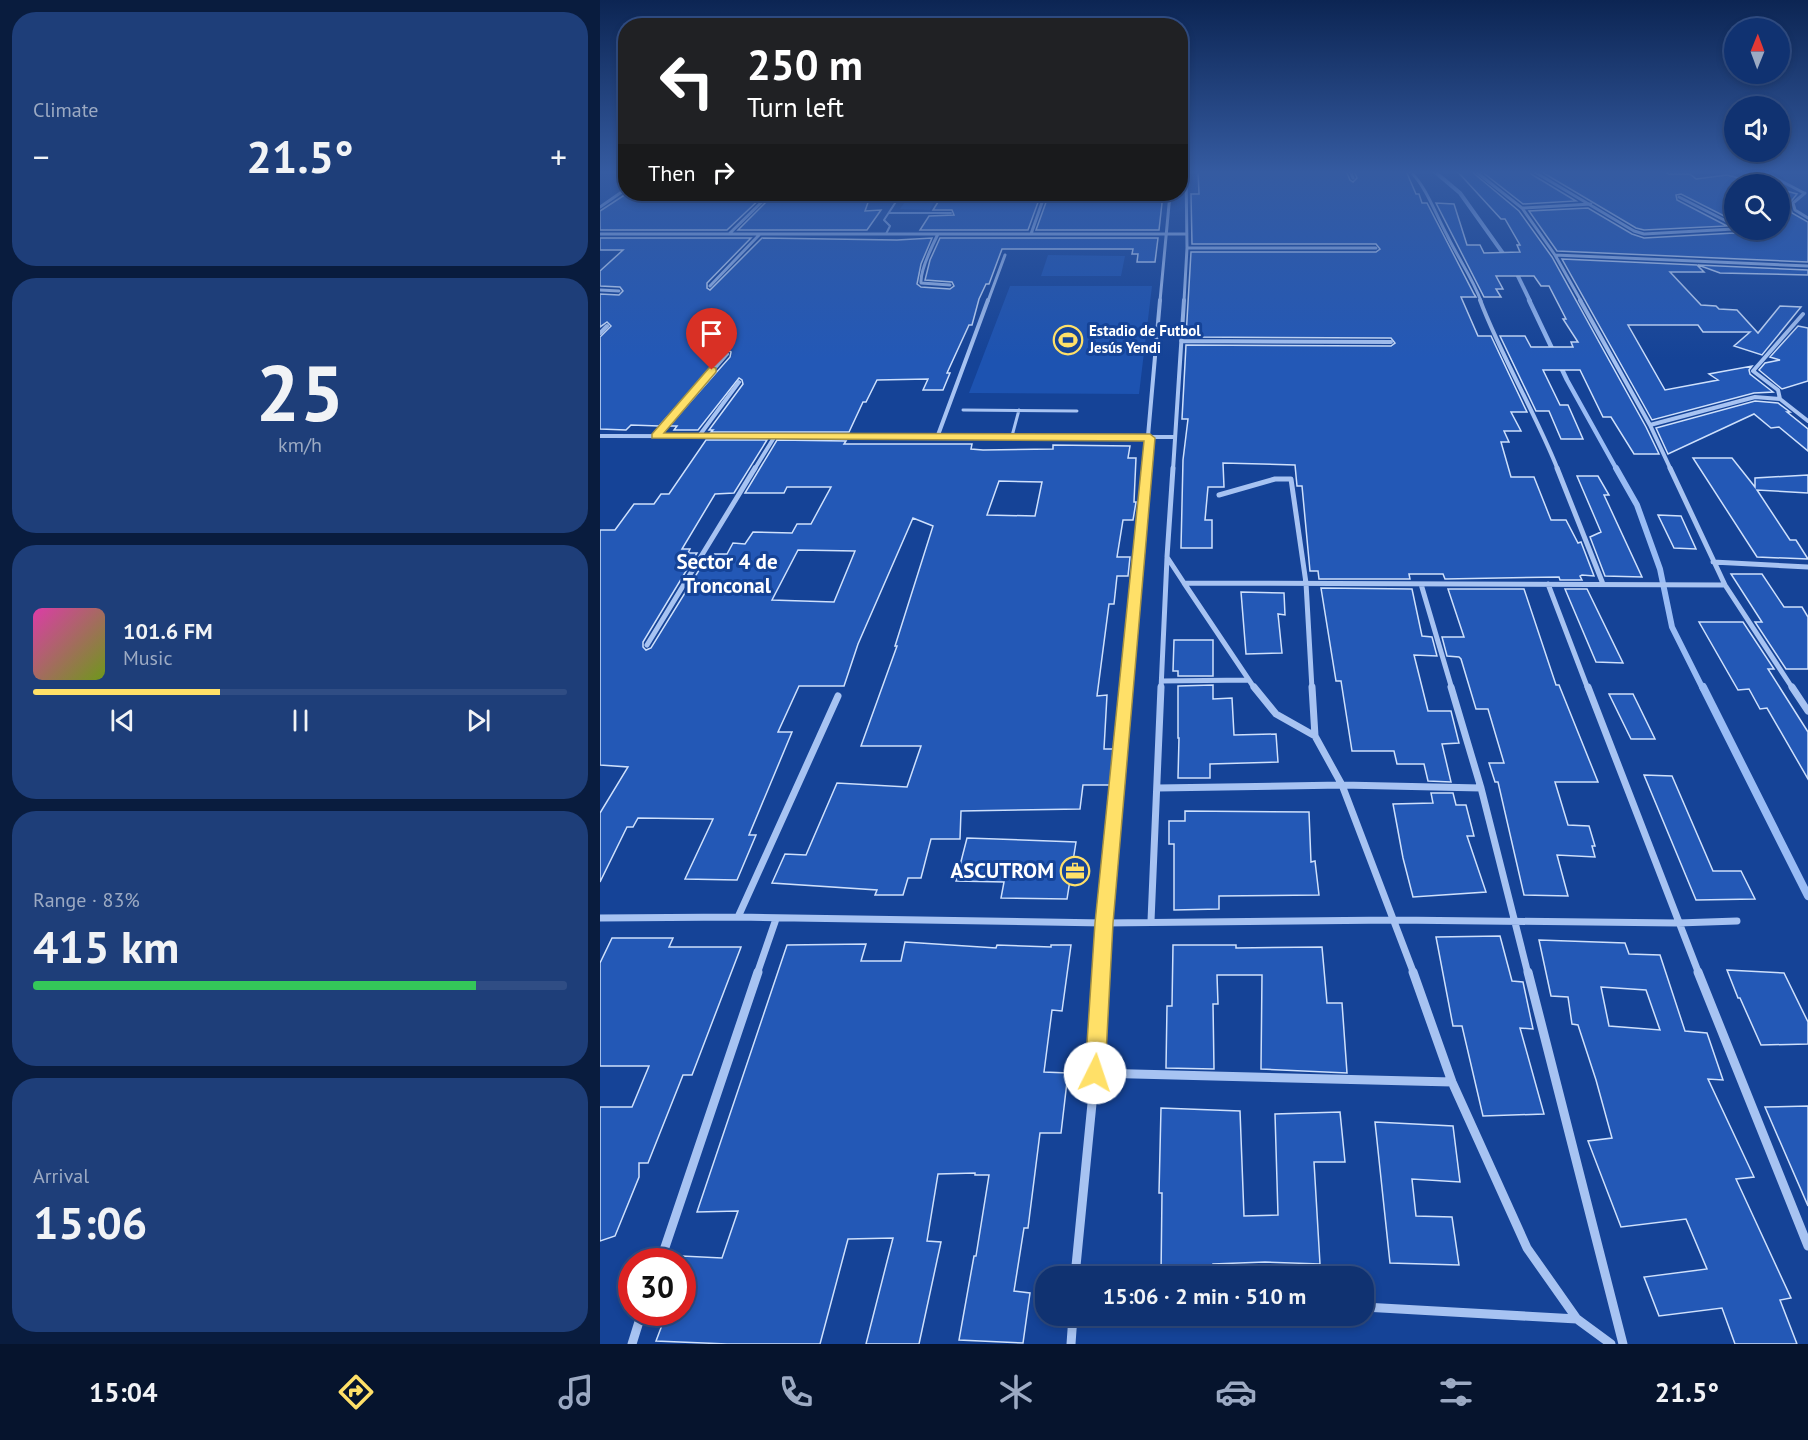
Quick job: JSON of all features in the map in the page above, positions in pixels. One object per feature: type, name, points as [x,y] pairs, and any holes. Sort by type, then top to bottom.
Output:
[{"type":"street","points":[[600,234],[1187,234],[1167,557],[1151,921]]},
{"type":"street","points":[[710,286],[760,234]]},
{"type":"street","points":[[938,234],[926,257],[926,266],[920,279],[921,283],[950,285]]},
{"type":"street","points":[[1076,1266],[1095,1073],[1104,923],[1167,234]]},
{"type":"street","points":[[1446,234],[1472,277],[1496,341],[1544,435],[1603,584]]},
{"type":"street","points":[[1540,234],[1555,255],[1650,425],[1725,585],[1808,711]]},
{"type":"street","points":[[1187,248],[1376,248]]},
{"type":"street","points":[[938,435],[1005,255]]},
{"type":"street","points":[[1555,255],[1808,266]]},
{"type":"street","points":[[600,290],[619,291]]},
{"type":"street","points":[[1780,399],[1778,390],[1753,371],[1803,314]]},
{"type":"street","points":[[600,333],[607,326]]},
{"type":"street","points":[[1181,340],[1391,342]]},
{"type":"street","points":[[656,436],[727,354]]},
{"type":"street","points":[[699,436],[739,382]]},
{"type":"street","points":[[1650,425],[1755,397],[1780,399],[1808,421]]},
{"type":"street","points":[[600,436],[1175,437]]},
{"type":"street","points":[[647,645],[775,436]]},
{"type":"street","points":[[1219,495],[1275,478],[1291,479],[1306,583],[1316,736],[1342,785],[1395,920],[1452,1082],[1527,1248],[1577,1320],[1611,1344]]},
{"type":"street","points":[[1167,557],[1248,681],[1276,714],[1316,736]]},
{"type":"street","points":[[1713,562],[1808,567]]},
{"type":"street","points":[[1184,583],[1725,585]]},
{"type":"street","points":[[1421,584],[1481,788],[1623,1344]]},
{"type":"street","points":[[1548,584],[1678,923],[1808,1246]]},
{"type":"street","points":[[1162,681],[1248,681]]},
{"type":"street","points":[[738,917],[838,696]]},
{"type":"street","points":[[1158,788],[1342,785],[1481,788]]},
{"type":"street","points":[[600,918],[738,917],[1104,923],[1395,920],[1678,923],[1737,921]]},
{"type":"street","points":[[665,1248],[776,919]]},
{"type":"street","points":[[1095,1073],[1452,1082]]},
{"type":"street","points":[[1374,1308],[1577,1320]]},
{"type":"street","points":[[632,1344],[638,1326]]},
{"type":"street","points":[[1071,1344],[1072,1326]]},
{"type":"lane","points":[[963,410],[1077,411]]},
{"type":"lane","points":[[1012,436],[1019,410]]},
{"type":"shaded area","points":[[1048,255],[1125,256],[1121,276],[1041,276]]},
{"type":"shaded area","name":"Estadio de Futbol Jesús Yendi","points":[[1010,286],[1152,286],[1139,394],[969,393]]},
{"type":"building","points":[[1192,234],[1443,234],[1476,297],[1461,297],[1478,336],[1491,336],[1527,412],[1511,412],[1521,431],[1504,431],[1509,442],[1501,442],[1511,477],[1534,477],[1551,520],[1566,520],[1578,543],[1581,542],[1594,576],[1582,575],[1580,576],[1582,580],[1560,580],[1559,577],[1445,579],[1443,574],[1409,574],[1410,579],[1319,579],[1318,571],[1310,571],[1302,486],[1297,486],[1295,465],[1223,463],[1224,487],[1208,487],[1205,520],[1212,520],[1212,548],[1181,548],[1183,460],[1188,419],[1182,419],[1186,345],[1391,346],[1395,343],[1391,338],[1186,337],[1191,252],[1376,252],[1380,249],[1376,244],[1192,244]]},
{"type":"building","points":[[1452,234],[1463,234],[1467,245],[1480,245],[1484,253],[1520,252],[1517,245],[1520,245],[1513,234],[1535,234],[1552,257],[1659,454],[1634,454],[1611,417],[1603,417],[1580,370],[1543,370],[1560,405],[1568,405],[1583,439],[1561,439],[1549,411],[1536,411],[1500,336],[1525,336],[1531,347],[1573,347],[1571,342],[1578,342],[1563,319],[1566,319],[1549,286],[1541,286],[1534,276],[1496,276],[1503,289],[1496,289],[1501,297],[1484,297]]},
{"type":"building","points":[[1545,234],[1632,234],[1644,238],[1724,234],[1724,240],[1790,240],[1790,234],[1808,234],[1808,262],[1557,251]]},
{"type":"building","points":[[600,238],[751,238],[707,283],[707,288],[710,290],[762,238],[897,240],[932,238],[921,264],[917,284],[921,287],[950,289],[954,286],[952,282],[925,280],[930,260],[940,238],[1158,238],[1155,262],[1137,262],[1138,254],[1132,254],[1133,249],[1002,249],[989,284],[986,284],[979,299],[972,325],[969,325],[947,373],[950,373],[943,390],[923,390],[928,379],[877,380],[866,402],[863,402],[849,432],[711,432],[713,430],[709,430],[743,384],[739,378],[698,430],[674,430],[677,426],[669,426],[730,357],[731,352],[727,350],[659,426],[631,425],[626,430],[600,429],[600,337],[611,326],[607,322],[600,327],[600,294],[619,295],[623,291],[620,287],[600,286],[600,271],[623,250],[600,250]]},
{"type":"building","points":[[1562,259],[1697,265],[1704,272],[1670,272],[1701,305],[1737,310],[1758,333],[1780,306],[1801,307],[1762,355],[1734,346],[1750,332],[1703,332],[1698,325],[1628,325],[1665,390],[1718,380],[1709,374],[1752,366],[1749,370],[1750,374],[1773,392],[1754,393],[1652,420]]},
{"type":"building","points":[[1698,265],[1808,270],[1808,275],[1720,273]]},
{"type":"building","points":[[1798,326],[1808,328],[1808,381],[1782,389],[1759,370],[1765,363],[1780,360],[1770,357]]},
{"type":"building","points":[[1755,401],[1778,403],[1790,412],[1787,412],[1808,429],[1808,451],[1779,427],[1771,428],[1754,414],[1668,454],[1656,428]]},
{"type":"building","points":[[706,440],[767,440],[734,493],[715,494],[682,549],[690,549],[688,553],[697,553],[643,642],[646,650],[651,648],[709,554],[727,554],[733,543],[745,544],[753,532],[792,533],[797,524],[811,524],[831,487],[787,487],[784,493],[745,493],[777,440],[846,441],[844,444],[972,444],[971,449],[983,450],[1053,449],[1053,445],[1130,446],[1128,458],[1136,458],[1134,502],[1136,502],[1133,520],[1123,520],[1117,557],[1130,557],[1128,576],[1117,576],[1114,604],[1109,604],[1097,696],[1107,695],[1104,749],[1114,749],[1110,785],[1083,785],[1080,809],[961,811],[960,839],[931,839],[921,878],[908,878],[903,895],[875,895],[877,890],[772,883],[785,854],[806,855],[837,783],[907,787],[921,746],[861,746],[897,646],[895,646],[933,526],[913,518],[858,644],[844,686],[799,686],[778,732],[792,732],[749,835],[756,835],[737,880],[685,879],[713,819],[638,818],[633,827],[627,827],[600,882],[600,813],[628,767],[600,765],[600,530],[615,530],[634,504],[654,504],[661,494],[669,494]],"holes":[[[999,481],[1042,482],[1035,516],[987,515]],[[798,550],[855,551],[834,602],[772,600]]]},
{"type":"building","points":[[1693,458],[1732,458],[1755,487],[1755,478],[1808,475],[1808,493],[1757,490],[1790,540],[1796,540],[1808,559],[1757,557]]},
{"type":"building","points":[[1577,476],[1598,476],[1609,495],[1604,495],[1642,577],[1605,576],[1590,537],[1601,532]]},
{"type":"building","points":[[1658,515],[1681,516],[1696,549],[1674,548]]},
{"type":"building","points":[[1731,574],[1762,574],[1784,607],[1802,607],[1808,617],[1808,669],[1786,669],[1755,622],[1762,622]]},
{"type":"building","points":[[1321,588],[1412,589],[1422,636],[1432,637],[1437,656],[1414,655],[1428,711],[1451,711],[1459,743],[1442,744],[1451,782],[1428,781],[1424,764],[1397,764],[1394,751],[1352,751],[1341,681],[1336,681]]},
{"type":"building","points":[[1448,589],[1524,589],[1556,685],[1559,685],[1598,782],[1555,782],[1568,825],[1589,826],[1595,846],[1592,846],[1595,857],[1557,855],[1568,896],[1524,895],[1498,782],[1495,782],[1489,763],[1504,763],[1488,709],[1476,709],[1461,659],[1447,656],[1442,637],[1464,637]]},
{"type":"building","points":[[1565,589],[1587,589],[1623,663],[1596,662]]},
{"type":"building","points":[[1241,592],[1284,593],[1285,615],[1278,614],[1282,653],[1246,654]]},
{"type":"building","points":[[1699,622],[1743,622],[1774,669],[1768,669],[1808,732],[1808,779],[1767,708],[1760,709],[1749,689],[1738,690]]},
{"type":"building","points":[[1174,640],[1213,640],[1213,676],[1178,676],[1178,671],[1173,671]]},
{"type":"building","points":[[1213,685],[1213,699],[1232,698],[1234,735],[1276,734],[1278,762],[1210,764],[1210,778],[1178,778],[1178,686]]},
{"type":"building","points":[[1609,694],[1633,694],[1655,739],[1631,739]]},
{"type":"building","points":[[1644,775],[1672,776],[1713,871],[1741,871],[1755,899],[1696,900]]},
{"type":"building","points":[[1431,793],[1453,793],[1456,805],[1466,805],[1474,836],[1467,836],[1486,892],[1413,897],[1393,804],[1433,803]]},
{"type":"building","points":[[1185,811],[1309,812],[1311,862],[1315,861],[1319,895],[1219,896],[1219,909],[1174,910],[1174,844],[1169,844],[1169,821],[1185,821]]},
{"type":"building","points":[[967,838],[1076,842],[1067,899],[1001,898],[1004,882],[956,881]]},
{"type":"building","points":[[1500,936],[1512,981],[1523,982],[1533,1029],[1520,1028],[1544,1114],[1483,1116],[1462,1026],[1453,1026],[1436,937]]},
{"type":"building","points":[[612,938],[673,938],[669,947],[741,947],[692,1075],[683,1075],[648,1163],[639,1163],[639,1177],[615,1236],[600,1241],[600,1107],[632,1107],[649,1066],[600,1066],[600,963]]},
{"type":"building","points":[[1539,940],[1625,943],[1629,954],[1660,955],[1685,1031],[1707,1033],[1723,1080],[1708,1079],[1754,1177],[1736,1179],[1791,1298],[1780,1300],[1797,1344],[1735,1344],[1722,1308],[1659,1316],[1644,1277],[1707,1269],[1686,1219],[1621,1227],[1588,1141],[1612,1138],[1596,1080],[1578,1025],[1572,1024],[1568,997],[1551,996]],"holes":[[[1601,987],[1646,990],[1660,1030],[1609,1026]]]},
{"type":"building","points":[[905,942],[996,948],[997,945],[1051,947],[1051,945],[1071,945],[1062,1011],[1052,1010],[1044,1072],[1068,1073],[1061,1133],[1040,1133],[1028,1228],[1024,1228],[1014,1291],[1030,1293],[1023,1343],[959,1340],[989,1175],[975,1175],[975,1173],[938,1174],[927,1241],[941,1242],[919,1344],[866,1344],[893,1238],[848,1239],[820,1344],[656,1341],[662,1326],[696,1326],[696,1257],[722,1258],[738,1211],[697,1212],[787,945],[866,944],[861,961],[901,961]]},
{"type":"building","points":[[1173,945],[1236,945],[1236,948],[1322,947],[1327,1003],[1342,1003],[1347,1073],[1261,1069],[1262,975],[1217,975],[1218,1004],[1213,1004],[1214,1069],[1166,1068],[1167,1006],[1172,1006]]},
{"type":"building","points":[[1727,970],[1784,973],[1808,1022],[1808,1044],[1761,1045]]},
{"type":"building","points":[[1808,1106],[1808,1206],[1765,1107]]},
{"type":"building","points":[[1161,1108],[1240,1111],[1244,1216],[1278,1215],[1275,1114],[1340,1112],[1345,1162],[1314,1162],[1320,1264],[1265,1262],[1213,1264],[1213,1266],[1161,1266],[1162,1193],[1159,1193]]},
{"type":"building","points":[[1375,1122],[1453,1126],[1460,1182],[1412,1179],[1416,1216],[1452,1217],[1459,1265],[1390,1263]]},
{"type":"waterway","points":[[1489,234],[1507,259]]},
{"type":"waterway","points":[[1514,268],[1530,301]]},
{"type":"waterway","points":[[1529,300],[1567,380],[1617,470]]},
{"type":"waterway","points":[[1616,468],[1637,505],[1660,569],[1672,627],[1703,689]]},
{"type":"waterway","points":[[1703,687],[1808,896]]},
{"type":"place","name":"Estadio de Futbol Jesús Yendi","points":[[1068,340]]},
{"type":"place","name":"ASCUTROM","points":[[1075,871]]},
{"type":"district","name":"Sector 4 de Tronconal","points":[[727,574]]},
{"type":"route","points":[[712,370],[656,436],[938,435],[1150,438],[1104,923],[1095,1073]]}]
